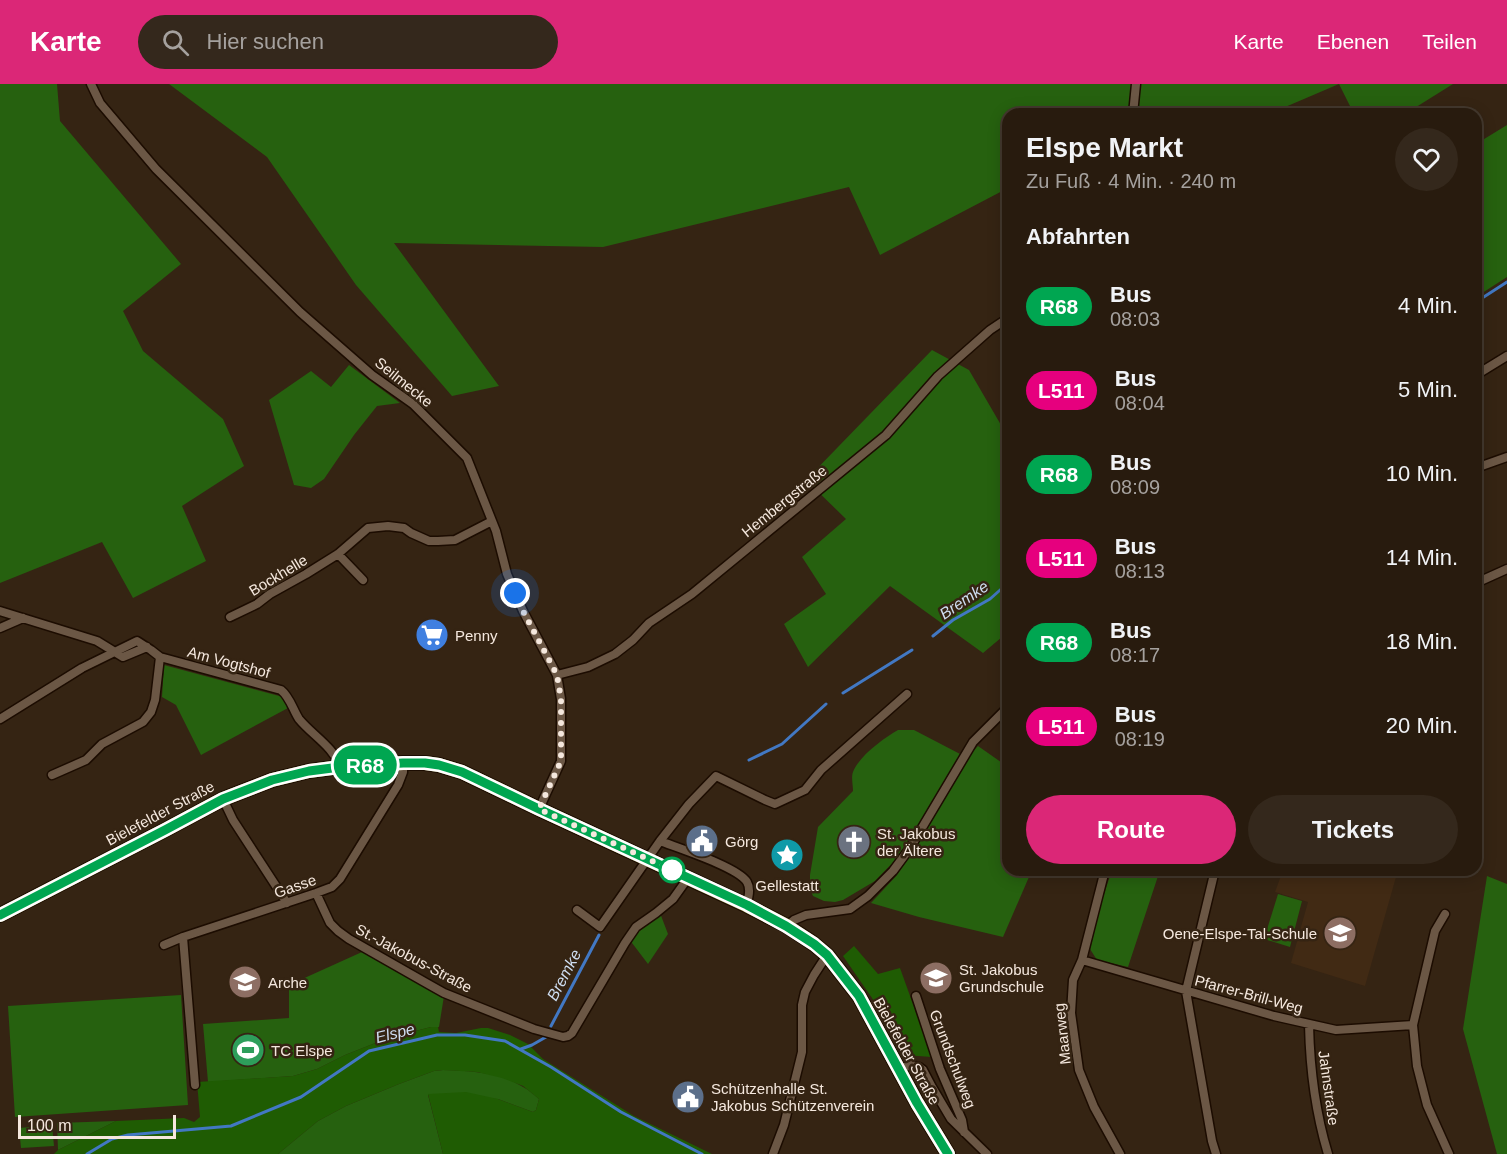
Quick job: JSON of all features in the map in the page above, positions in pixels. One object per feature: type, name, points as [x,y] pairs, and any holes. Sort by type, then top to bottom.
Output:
[{"type":"main road","name":"Bielefelder Straße","points":[[0,915],[223,799],[272,780],[309,771],[340,767],[403,763],[439,765],[462,772],[747,905],[814,944],[827,955],[859,996],[917,1103],[948,1154]]},
{"type":"street","name":"Seilmecke","points":[[91,84],[100,103],[156,169],[300,312],[372,375],[413,404],[467,458],[496,531],[507,574],[523,611],[557,675],[561,699],[561,761],[539,809]]},
{"type":"street","points":[[1133,108],[1136,84]]},
{"type":"street","name":"Hembergstraße","points":[[557,675],[588,666],[615,654],[649,623],[692,594],[886,435],[938,376],[1002,322]]},
{"type":"street","points":[[1482,371],[1507,356]]},
{"type":"street","points":[[1482,466],[1507,457]]},
{"type":"street","name":"Bockhelle","points":[[230,617],[257,604],[338,554],[368,528],[388,526],[404,528],[429,541],[438,541],[455,540],[492,521]]},
{"type":"street","points":[[338,554],[363,580]]},
{"type":"street","points":[[1482,580],[1507,568]]},
{"type":"street","points":[[0,611],[97,641],[115,652]]},
{"type":"street","points":[[0,628],[23,618]]},
{"type":"street","name":"Am Vogtshof","points":[[115,652],[136,641],[160,657],[281,690],[286,694],[300,720],[335,755],[340,767]]},
{"type":"street","points":[[0,719],[82,668],[115,652]]},
{"type":"street","points":[[52,776],[86,760],[102,744],[143,722],[151,712],[155,700],[160,657]]},
{"type":"street","points":[[577,910],[600,927],[660,841],[689,804],[716,776],[775,804],[805,790],[821,770],[907,694]]},
{"type":"street","points":[[786,926],[806,915],[849,909],[868,896],[893,871],[910,848],[974,742],[1002,712]]},
{"type":"street","name":"Gasse","points":[[164,945],[332,887],[340,879],[398,785],[403,772],[403,763]]},
{"type":"street","points":[[223,799],[232,820],[287,903]]},
{"type":"street","points":[[660,841],[741,875],[748,883],[747,905]]},
{"type":"street","name":"Maarweg","points":[[1103,876],[1082,960],[1073,980],[1072,1023],[1079,1070],[1094,1107],[1120,1154]]},
{"type":"street","points":[[1214,876],[1186,990],[1216,1154]]},
{"type":"street","name":"St.-Jakobus-Straße","points":[[316,893],[333,927],[376,955],[444,993],[534,1029],[568,1036],[572,1033],[636,927],[673,899],[688,878]]},
{"type":"street","points":[[1445,914],[1436,931],[1413,1025],[1417,1066],[1427,1105],[1449,1154]]},
{"type":"street","points":[[183,937],[195,1085]]},
{"type":"street","points":[[773,1154],[784,1125],[802,1052],[802,1005],[805,992],[827,955]]},
{"type":"street","name":"Pfarrer-Brill-Weg","points":[[1082,960],[1309,1025],[1336,1030],[1413,1025]]},
{"type":"street","name":"Grundschulweg","points":[[916,996],[940,1069],[962,1120],[964,1132]]},
{"type":"street","name":"Jahnstraße","points":[[1309,1025],[1314,1096],[1328,1154]]},
{"type":"street","points":[[899,1069],[911,1065],[923,1070],[951,1119],[987,1154]]},
{"type":"shaded area","name":"Oene-Elspe-Tal-Schule","points":[[1281,876],[1396,876],[1365,986],[1291,963],[1308,902],[1275,892]]},
{"type":"green space","points":[[0,84],[57,84],[60,121],[181,264],[123,311],[143,351],[223,419],[244,466],[182,506],[206,561],[133,598],[102,542],[0,583]]},
{"type":"green space","points":[[169,84],[1339,84],[1283,108],[1002,108],[1002,191],[880,255],[849,187],[603,247],[394,243],[499,386],[452,396],[356,285],[267,157]]},
{"type":"green space","points":[[1339,84],[1453,84],[1415,108],[1351,108]]},
{"type":"green space","points":[[1507,125],[1507,277],[1482,293],[1482,140]]},
{"type":"green space","points":[[932,350],[969,370],[1002,427],[1002,637],[983,653],[890,586],[808,667],[784,624],[826,594],[802,557],[846,519],[806,480]]},
{"type":"green space","points":[[349,365],[400,403],[377,406],[324,479],[311,488],[294,485],[269,400],[311,371],[331,387]]},
{"type":"green space","points":[[164,665],[283,697],[288,708],[201,755],[176,705],[162,697]]},
{"type":"green space","points":[[898,730],[914,730],[962,755],[904,851],[875,881],[843,900],[835,902],[824,901],[813,896],[810,889],[810,875],[818,827],[853,791],[852,774],[856,766],[866,754]]},
{"type":"green space","points":[[978,746],[1002,763],[1002,876],[1029,876],[1003,937],[871,903],[897,875],[912,853],[971,753]]},
{"type":"green space","points":[[1110,876],[1158,876],[1128,967],[1097,960],[1090,949]]},
{"type":"green space","points":[[1487,876],[1507,884],[1507,1154],[1497,1154],[1463,1029]]},
{"type":"green space","points":[[1278,894],[1302,901],[1290,947],[1264,939]]},
{"type":"green space","points":[[660,913],[668,934],[648,964],[629,939],[637,928]]},
{"type":"green space","points":[[854,946],[878,974],[900,968],[932,1057],[904,1055],[872,998],[843,956]]},
{"type":"green space","points":[[362,952],[444,996],[439,1027],[388,1038],[317,1069],[293,1076],[208,1082],[203,1024],[289,1018],[289,985]]},
{"type":"green space","points":[[181,995],[188,1105],[15,1117],[8,1006]]},
{"type":"green space","points":[[438,1027],[439,1032],[456,1033],[488,1028],[510,1035],[528,1044],[543,1059],[634,1116],[712,1154],[443,1154],[428,1094],[466,1092],[498,1099],[533,1112],[536,1110],[539,1099],[523,1086],[502,1078],[477,1072],[443,1070],[434,1071],[346,1106],[318,1121],[278,1154],[54,1154],[116,1121],[184,1118],[194,1122],[200,1117],[197,1082],[293,1076],[317,1069],[388,1038]]},
{"type":"green space","points":[[434,1071],[484,1073],[505,1078],[539,1099],[536,1110],[533,1112],[498,1099],[428,1095],[443,1154],[278,1154],[318,1121],[346,1106]]},
{"type":"green space","points":[[116,1121],[58,1150],[57,1123]]},
{"type":"green space","points":[[52,1125],[54,1146],[21,1148],[19,1128]]},
{"type":"waterway","name":"Bremke","points":[[1482,298],[1507,282]]},
{"type":"waterway","name":"Bremke","points":[[933,636],[953,620],[990,599],[1002,588]]},
{"type":"waterway","name":"Bremke","points":[[843,693],[912,650]]},
{"type":"waterway","name":"Bremke","points":[[749,760],[782,744],[826,704]]},
{"type":"waterway","name":"Bremke","points":[[551,1026],[599,935]]},
{"type":"waterway","name":"Elspe","points":[[87,1154],[112,1139],[128,1135],[231,1126],[301,1097],[369,1051],[437,1035],[465,1035],[505,1041],[551,1067],[621,1112],[702,1154]]},
{"type":"waterway","name":"Bremke","points":[[521,1049],[546,1037]]},
{"type":"bus line","name":"R68","points":[[0,915],[223,799],[272,780],[309,771],[340,767],[403,763],[439,765],[462,772],[747,905],[814,944],[827,955],[859,996],[917,1103],[948,1154]]},
{"type":"place","name":"Penny","points":[[432,635]]},
{"type":"place","name":"Görg","points":[[702,841]]},
{"type":"place","name":"St. Jakobus der Ältere","points":[[854,842]]},
{"type":"place","name":"Gellestatt","points":[[787,855]]},
{"type":"place","name":"Oene-Elspe-Tal-Schule","points":[[1340,933]]},
{"type":"place","name":"St. Jakobus Grundschule","points":[[936,978]]},
{"type":"place","name":"Arche","points":[[245,982]]},
{"type":"place","name":"TC Elspe","points":[[248,1050]]},
{"type":"place","name":"Schützenhalle St. Jakobus Schützenverein","points":[[688,1097]]},
{"type":"route","points":[[515,593],[557,675],[561,699],[561,761],[539,809],[672,870]]}]
